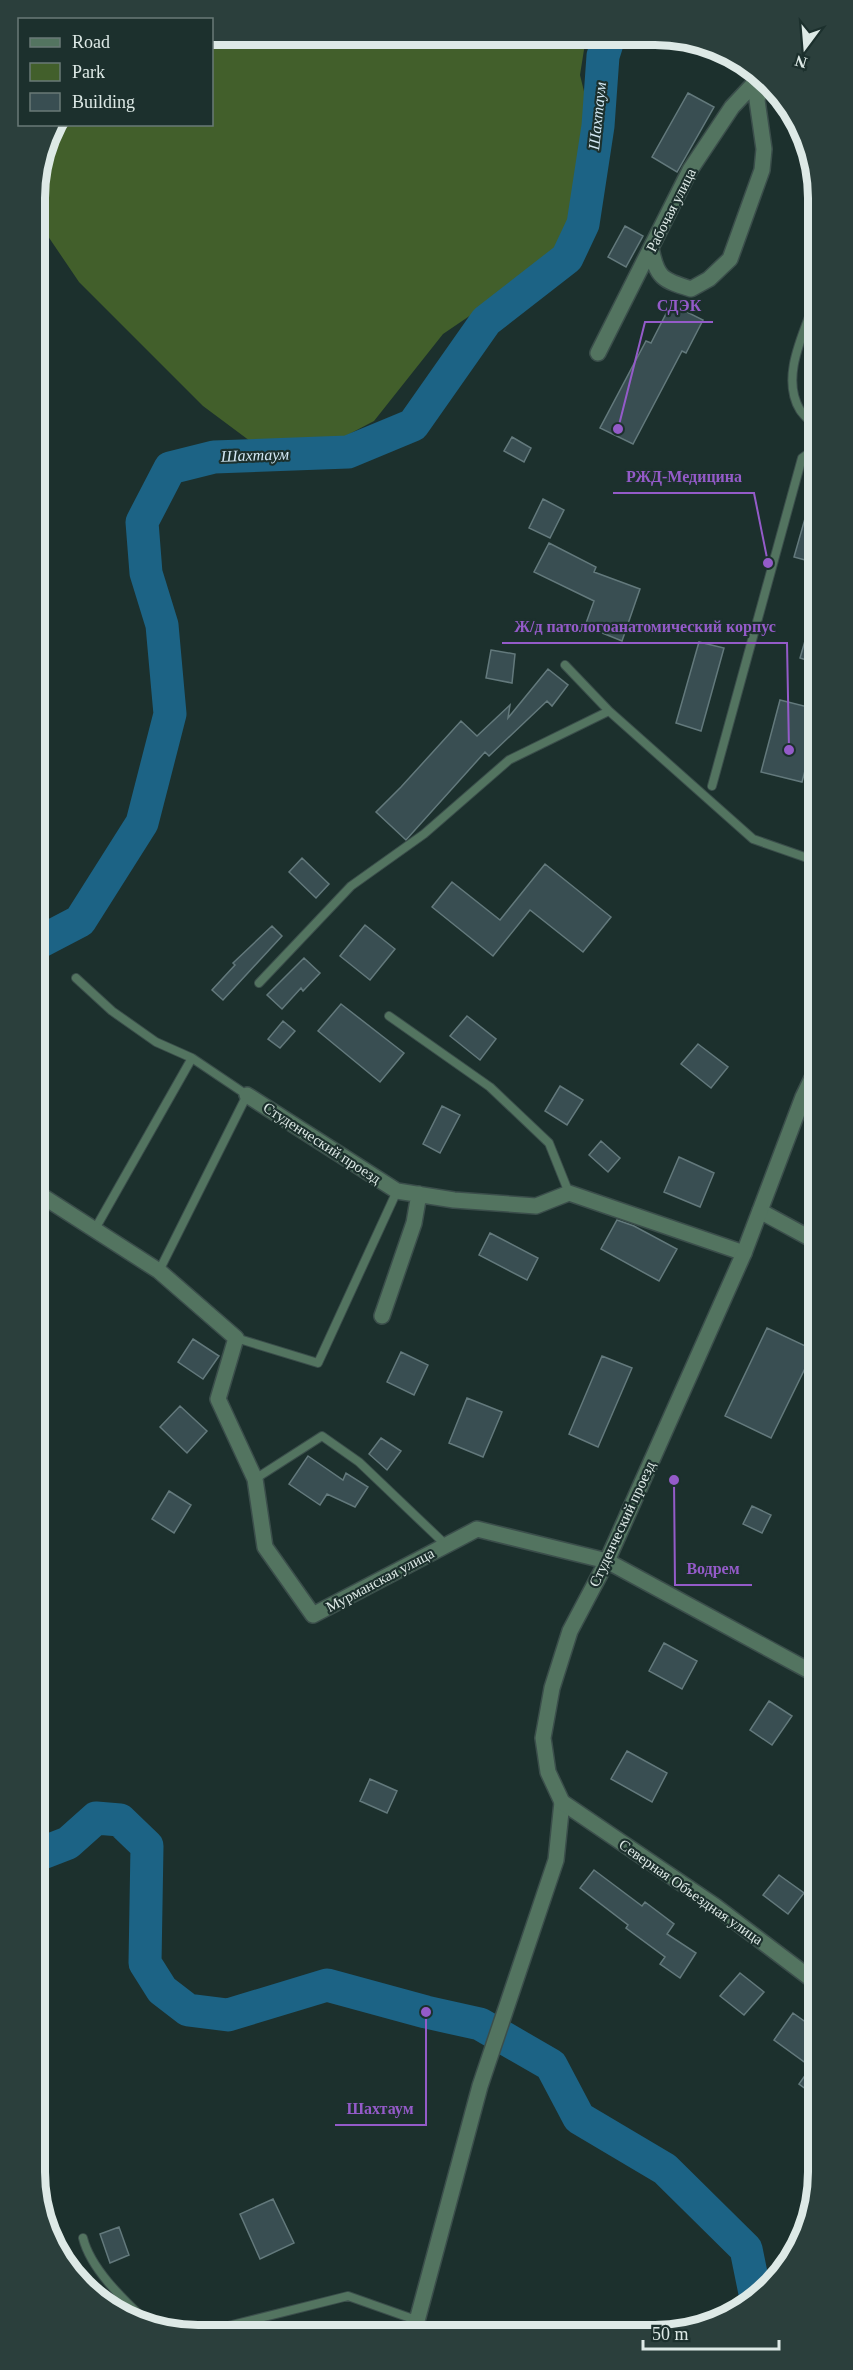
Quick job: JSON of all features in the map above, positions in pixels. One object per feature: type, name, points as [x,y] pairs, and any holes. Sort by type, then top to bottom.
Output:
[{"type":"street","name":"Рабочая улица","points":[[598,353],[690,170],[732,107],[756,84]]},
{"type":"street","points":[[651,248],[656,270],[667,282],[691,289],[709,279],[730,259],[762,170],[765,150],[757,100],[760,87]]},
{"type":"street","name":"Студенческий проезд","points":[[562,1803],[549,1772],[543,1738],[552,1689],[570,1631],[607,1561],[744,1253],[808,1087]]},
{"type":"street","name":"Студенческий проезд","points":[[247,1095],[397,1191],[454,1200],[536,1206],[569,1193]]},
{"type":"street","points":[[569,1193],[744,1253]]},
{"type":"street","points":[[382,1316],[414,1222],[419,1194]]},
{"type":"street","points":[[45,1198],[159,1271],[236,1338]]},
{"type":"street","points":[[760,1211],[808,1237]]},
{"type":"street","name":"Мурманская улица","points":[[236,1338],[218,1399],[255,1479],[265,1546],[313,1615],[477,1529],[607,1561],[808,1670]]},
{"type":"street","points":[[415,2325],[480,2086],[555,1860],[562,1803]]},
{"type":"street","name":"Северная Объездная улица","points":[[562,1803],[715,1906],[808,1976]]},
{"type":"lane","points":[[808,321],[791,378],[795,397],[801,411],[808,418]]},
{"type":"lane","points":[[712,786],[802,458],[808,454]]},
{"type":"lane","points":[[565,665],[609,711],[753,839],[808,858]]},
{"type":"lane","points":[[259,983],[351,886],[424,834],[509,760],[609,711]]},
{"type":"lane","points":[[76,978],[112,1011],[147,1036],[192,1058],[247,1095],[159,1271]]},
{"type":"lane","points":[[389,1016],[490,1087],[549,1143],[569,1193]]},
{"type":"lane","points":[[96,1229],[192,1058]]},
{"type":"lane","points":[[236,1338],[318,1363],[397,1191]]},
{"type":"lane","points":[[255,1479],[322,1436],[359,1462],[446,1545]]},
{"type":"lane","points":[[83,2238],[87,2254],[137,2312]]},
{"type":"lane","points":[[232,2325],[348,2296],[413,2325]]},
{"type":"green space","points":[[213,45],[585,45],[580,75],[591,120],[574,213],[561,254],[443,334],[374,421],[336,441],[297,443],[250,441],[203,406],[79,282],[45,232],[46,178],[50,158],[63,126],[213,126]]},
{"type":"building","points":[[688,93],[714,107],[677,172],[652,157]]},
{"type":"building","points":[[625,226],[643,236],[626,267],[608,257]]},
{"type":"building","points":[[671,304],[703,320],[686,353],[682,351],[633,444],[600,428],[646,341],[651,343]]},
{"type":"building","points":[[512,437],[531,448],[524,462],[504,451]]},
{"type":"building","points":[[543,499],[564,510],[550,538],[529,528]]},
{"type":"building","points":[[808,508],[808,561],[794,557]]},
{"type":"building","points":[[549,543],[596,567],[594,572],[640,589],[622,641],[585,626],[594,601],[534,572]]},
{"type":"building","points":[[808,631],[808,660],[800,658]]},
{"type":"building","points":[[699,642],[724,648],[701,731],[676,723]]},
{"type":"building","points":[[491,650],[515,654],[512,683],[486,678]]},
{"type":"building","points":[[548,669],[568,685],[552,706],[547,701],[489,756],[485,752],[406,840],[376,812],[461,721],[477,736],[510,705],[508,718]]},
{"type":"building","points":[[780,700],[808,707],[808,759],[802,782],[761,772]]},
{"type":"building","points":[[302,858],[329,884],[316,898],[289,872]]},
{"type":"building","points":[[545,864],[611,917],[583,952],[530,910],[493,956],[432,907],[452,882],[500,920]]},
{"type":"building","points":[[365,925],[395,949],[370,980],[340,956]]},
{"type":"building","points":[[272,926],[282,936],[223,1000],[212,990],[235,965],[233,963]]},
{"type":"building","points":[[304,958],[320,973],[303,991],[301,988],[282,1009],[267,995]]},
{"type":"building","points":[[341,1004],[404,1053],[380,1082],[318,1031]]},
{"type":"building","points":[[467,1016],[496,1039],[480,1060],[450,1036]]},
{"type":"building","points":[[283,1021],[295,1031],[280,1048],[268,1039]]},
{"type":"building","points":[[698,1044],[728,1067],[711,1088],[681,1064]]},
{"type":"building","points":[[560,1086],[583,1100],[567,1125],[545,1111]]},
{"type":"building","points":[[442,1106],[460,1115],[440,1153],[423,1144]]},
{"type":"building","points":[[601,1141],[620,1158],[608,1172],[589,1155]]},
{"type":"building","points":[[679,1157],[714,1173],[700,1207],[664,1192]]},
{"type":"building","points":[[617,1220],[634,1226],[677,1249],[659,1281],[601,1249]]},
{"type":"building","points":[[490,1233],[538,1258],[527,1280],[479,1255]]},
{"type":"building","points":[[767,1328],[808,1347],[808,1362],[771,1438],[725,1416]]},
{"type":"building","points":[[193,1339],[219,1356],[203,1379],[178,1362]]},
{"type":"building","points":[[401,1352],[428,1365],[414,1395],[387,1382]]},
{"type":"building","points":[[602,1356],[632,1368],[598,1447],[569,1434]]},
{"type":"building","points":[[467,1398],[502,1412],[483,1457],[449,1443]]},
{"type":"building","points":[[180,1406],[207,1431],[187,1453],[160,1427]]},
{"type":"building","points":[[381,1438],[401,1451],[387,1470],[369,1454]]},
{"type":"building","points":[[308,1456],[343,1480],[346,1473],[368,1487],[355,1507],[327,1494],[320,1505],[289,1484]]},
{"type":"building","points":[[169,1491],[191,1505],[174,1533],[152,1519]]},
{"type":"building","points":[[752,1506],[771,1515],[762,1533],[743,1524]]},
{"type":"building","points":[[664,1643],[697,1661],[682,1689],[649,1671]]},
{"type":"building","points":[[769,1701],[792,1716],[772,1745],[750,1730]]},
{"type":"building","points":[[627,1751],[667,1773],[652,1802],[611,1779]]},
{"type":"building","points":[[370,1779],[397,1791],[387,1813],[360,1801]]},
{"type":"building","points":[[594,1870],[642,1906],[645,1902],[674,1924],[667,1934],[696,1953],[680,1978],[660,1964],[665,1957],[626,1928],[628,1925],[580,1888]]},
{"type":"building","points":[[779,1875],[804,1893],[788,1914],[763,1895]]},
{"type":"building","points":[[740,1973],[764,1992],[744,2015],[720,1996]]},
{"type":"building","points":[[793,2013],[808,2024],[808,2065],[774,2040]]},
{"type":"building","points":[[808,2071],[808,2091],[799,2084]]},
{"type":"building","points":[[273,2199],[294,2243],[260,2259],[240,2214]]},
{"type":"building","points":[[119,2227],[129,2255],[110,2263],[100,2234]]},
{"type":"waterway","name":"Шахтаум","points":[[45,939],[80,921],[142,823],[170,714],[162,625],[146,573],[142,522],[170,468],[214,457],[348,452],[413,425],[486,321],[567,258],[583,224],[598,126],[603,56],[606,45]]},
{"type":"waterway","name":"Шахтаум","points":[[45,1852],[68,1843],[96,1818],[120,1820],[147,1846],[145,1963],[162,1990],[188,2010],[228,2015],[327,1985],[480,2024],[551,2065],[579,2118],[665,2169],[746,2249],[754,2288]]},
{"type":"place","name":"СДЭК","points":[[618,429]]},
{"type":"place","name":"РЖД-Медицина","points":[[768,563]]},
{"type":"place","name":"Ж/д патологоанатомический корпус","points":[[789,750]]},
{"type":"place","name":"Водрем","points":[[674,1480]]},
{"type":"place","name":"Шахтаум","points":[[426,2012]]}]
